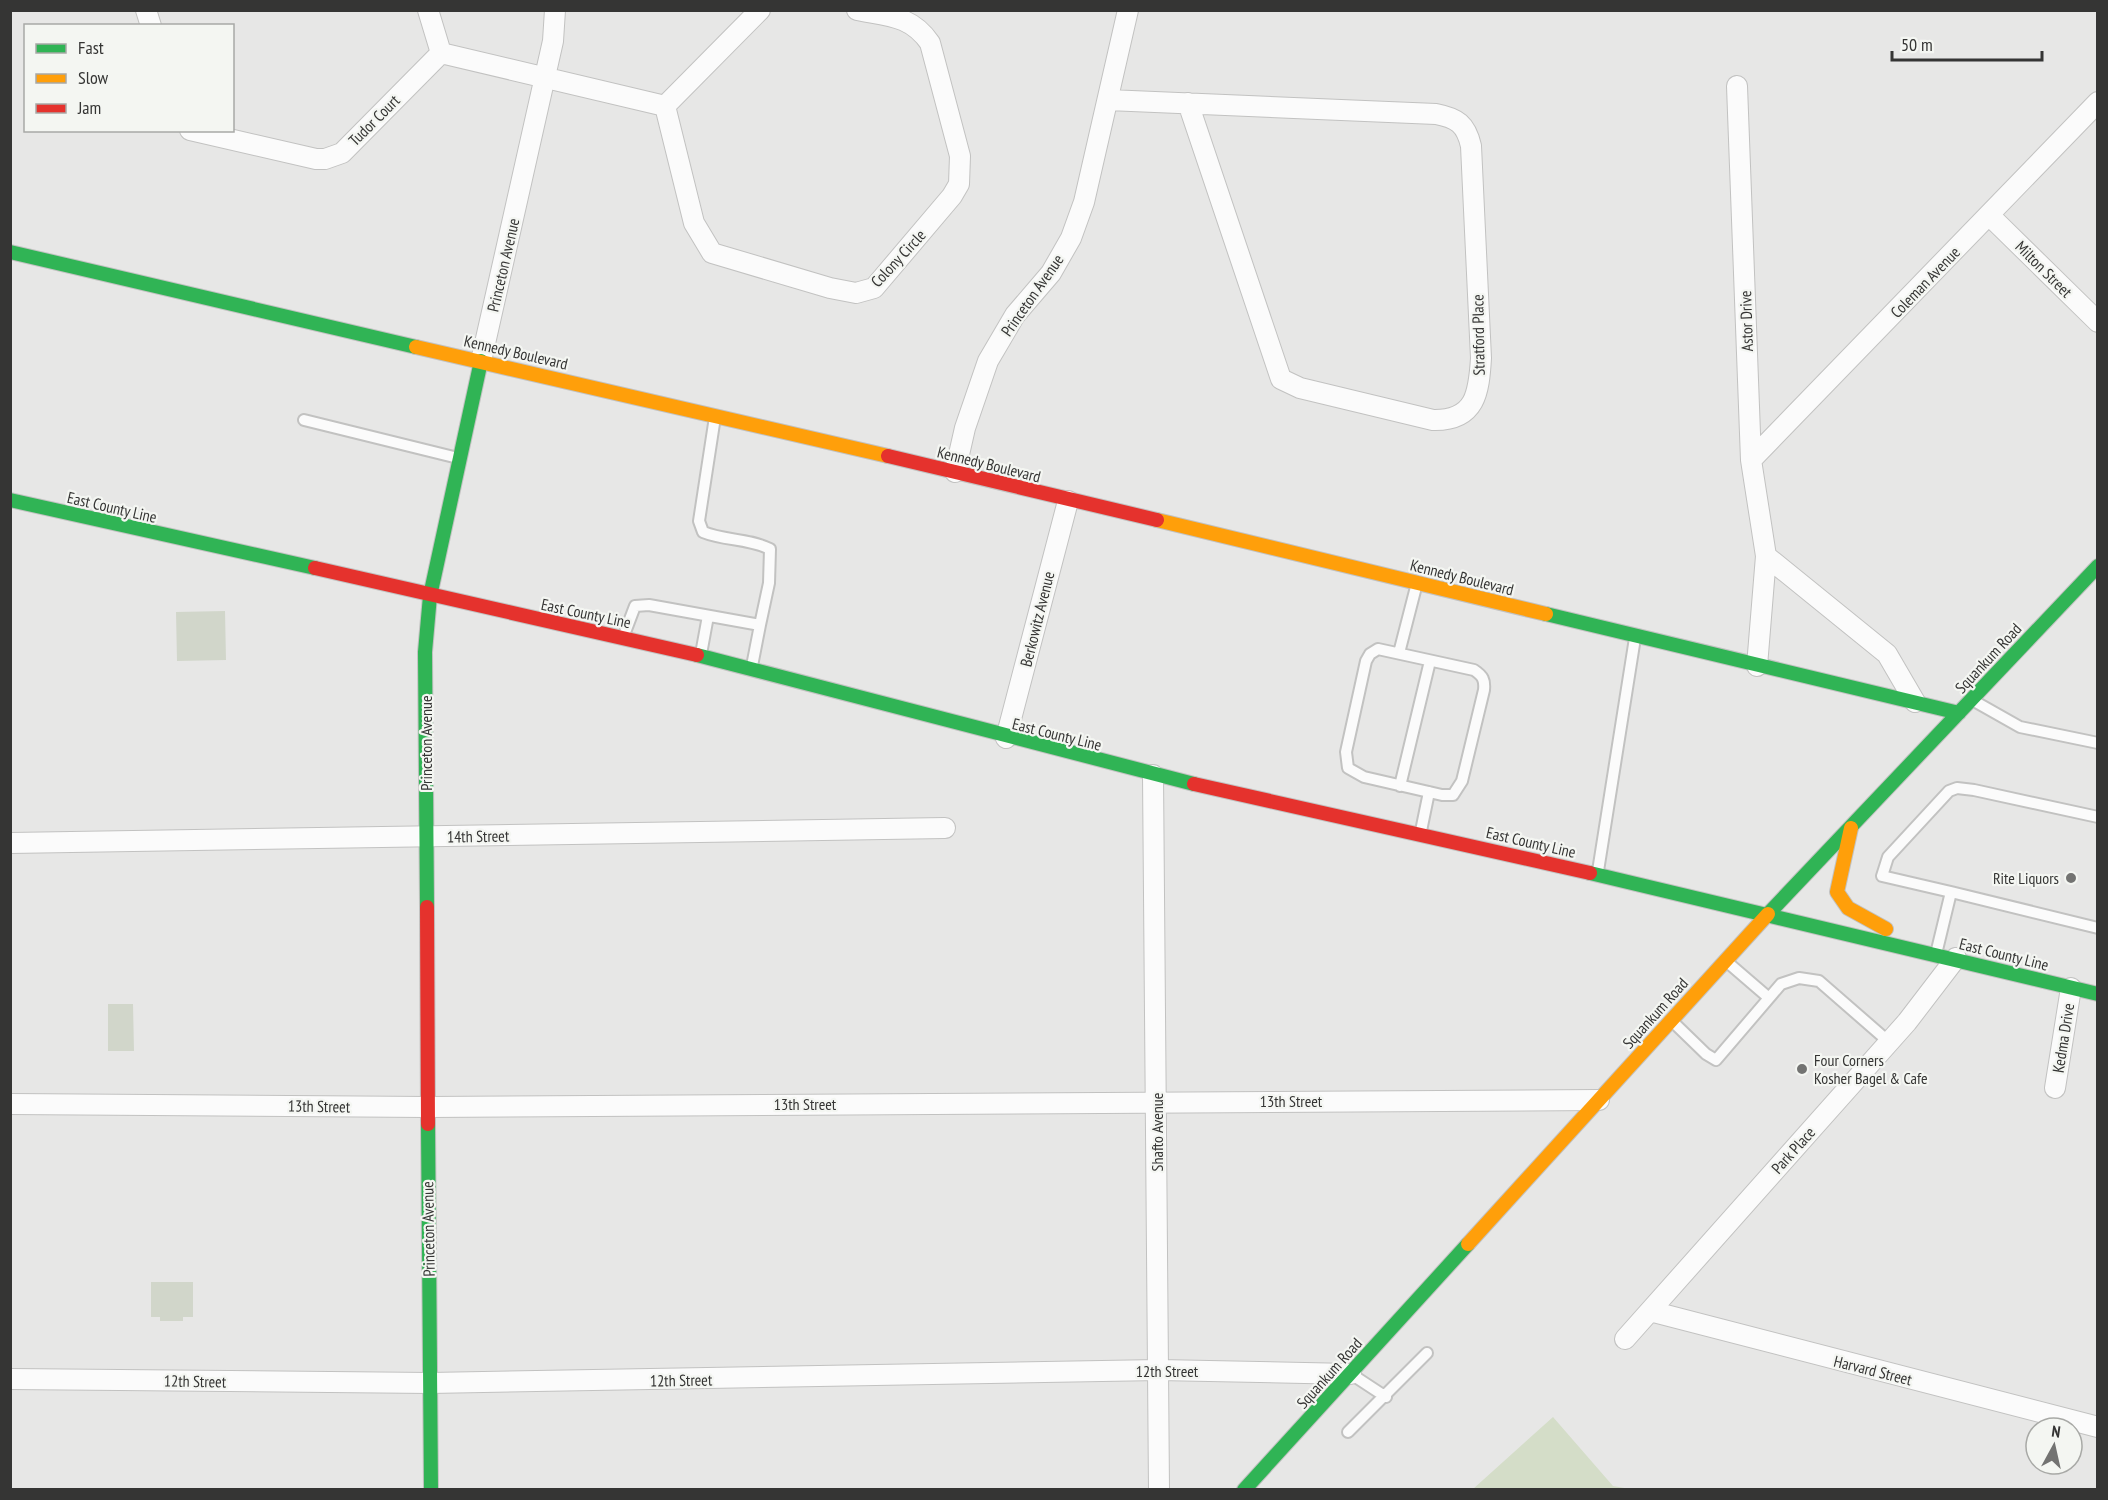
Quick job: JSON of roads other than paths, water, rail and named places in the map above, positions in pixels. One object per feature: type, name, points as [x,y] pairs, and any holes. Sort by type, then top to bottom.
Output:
[{"type":"main road","name":"Kennedy Boulevard","points":[[10,252],[955,472],[1635,638],[1959,713]]},
{"type":"main road","name":"Princeton Avenue","points":[[431,1490],[425,652],[430,596],[458,458],[481,361]]},
{"type":"main road","name":"East County Line","points":[[10,500],[623,638],[1153,775],[1598,874],[1899,944],[2097,994]]},
{"type":"main road","name":"Squankum Road","points":[[1245,1490],[1768,914],[2097,566]]},
{"type":"main road","points":[[1851,827],[1837,892],[1850,911],[1880,923],[1899,944]]},
{"type":"street","points":[[428,10],[441,53],[546,75],[665,106],[760,10]]},
{"type":"street","name":"Princeton Avenue","points":[[481,361],[546,75],[553,41],[555,10]]},
{"type":"street","name":"Colony Circle","points":[[665,106],[694,223],[712,253],[830,288],[856,293],[874,288],[952,196],[959,184],[960,156],[930,43],[920,28],[899,18],[857,10]]},
{"type":"street","name":"Princeton Avenue","points":[[955,472],[965,428],[988,362],[1015,315],[1051,273],[1071,238],[1084,202],[1128,10]]},
{"type":"street","name":"Tudor Court","points":[[199,132],[325,159],[342,153],[441,53]]},
{"type":"street","name":"Astor Drive","points":[[1737,86],[1751,460],[1766,556],[1757,666]]},
{"type":"street","name":"Stratford Place","points":[[1108,100],[1436,114],[1454,117],[1468,133],[1471,146],[1480,358],[1479,389],[1469,407],[1446,420],[1433,420],[1300,388],[1281,379],[1188,104]]},
{"type":"street","name":"Coleman Avenue","points":[[1751,460],[2096,107]]},
{"type":"street","name":"Milton Street","points":[[1990,216],[2097,322]]},
{"type":"street","name":"Berkowitz Avenue","points":[[1006,738],[1068,501]]},
{"type":"street","points":[[1766,556],[1887,654],[1915,702]]},
{"type":"street","name":"Shafto Avenue","points":[[1153,775],[1159,1490]]},
{"type":"street","name":"14th Street","points":[[10,843],[945,828]]},
{"type":"street","name":"Park Place","points":[[1625,1339],[1889,1042],[1956,958]]},
{"type":"street","name":"Kedma Drive","points":[[2055,1088],[2071,988]]},
{"type":"street","name":"13th Street","points":[[10,1104],[427,1107],[1599,1100]]},
{"type":"street","name":"Harvard Street","points":[[1650,1311],[2097,1426]]},
{"type":"street","name":"12th Street","points":[[10,1379],[430,1383],[1159,1370],[1351,1374]]},
{"type":"lane","points":[[715,417],[699,521],[703,532],[755,542],[770,549],[769,583],[751,670]]},
{"type":"lane","points":[[304,420],[458,458]]},
{"type":"lane","points":[[1399,653],[1417,583]]},
{"type":"lane","points":[[623,638],[635,606],[649,605],[760,625]]},
{"type":"lane","points":[[700,657],[708,616]]},
{"type":"lane","points":[[1598,874],[1635,638]]},
{"type":"lane","points":[[1378,649],[1430,661],[1474,670],[1481,674],[1485,681],[1458,790],[1453,795],[1400,786],[1355,774],[1348,768],[1345,761],[1366,661],[1370,654],[1378,649]]},
{"type":"lane","points":[[1400,786],[1430,661]]},
{"type":"lane","points":[[1971,700],[2020,727],[2097,743]]},
{"type":"lane","points":[[2097,817],[1957,788],[1949,791],[1888,857],[1882,876],[2097,928]]},
{"type":"lane","points":[[1420,834],[1430,792]]},
{"type":"lane","points":[[1936,954],[1951,892]]},
{"type":"lane","points":[[1725,961],[1769,998]]},
{"type":"lane","points":[[1671,1021],[1706,1054],[1716,1060],[1781,984],[1799,978],[1819,981],[1889,1042]]},
{"type":"lane","points":[[1348,1432],[1386,1397],[1427,1353]]},
{"type":"lane","points":[[1351,1374],[1386,1397]]},
{"type":"place","name":"Rite Liquors","points":[[2071,878]]},
{"type":"place","name":"Four Corners Kosher Bagel & Cafe","points":[[1802,1069]]}]
